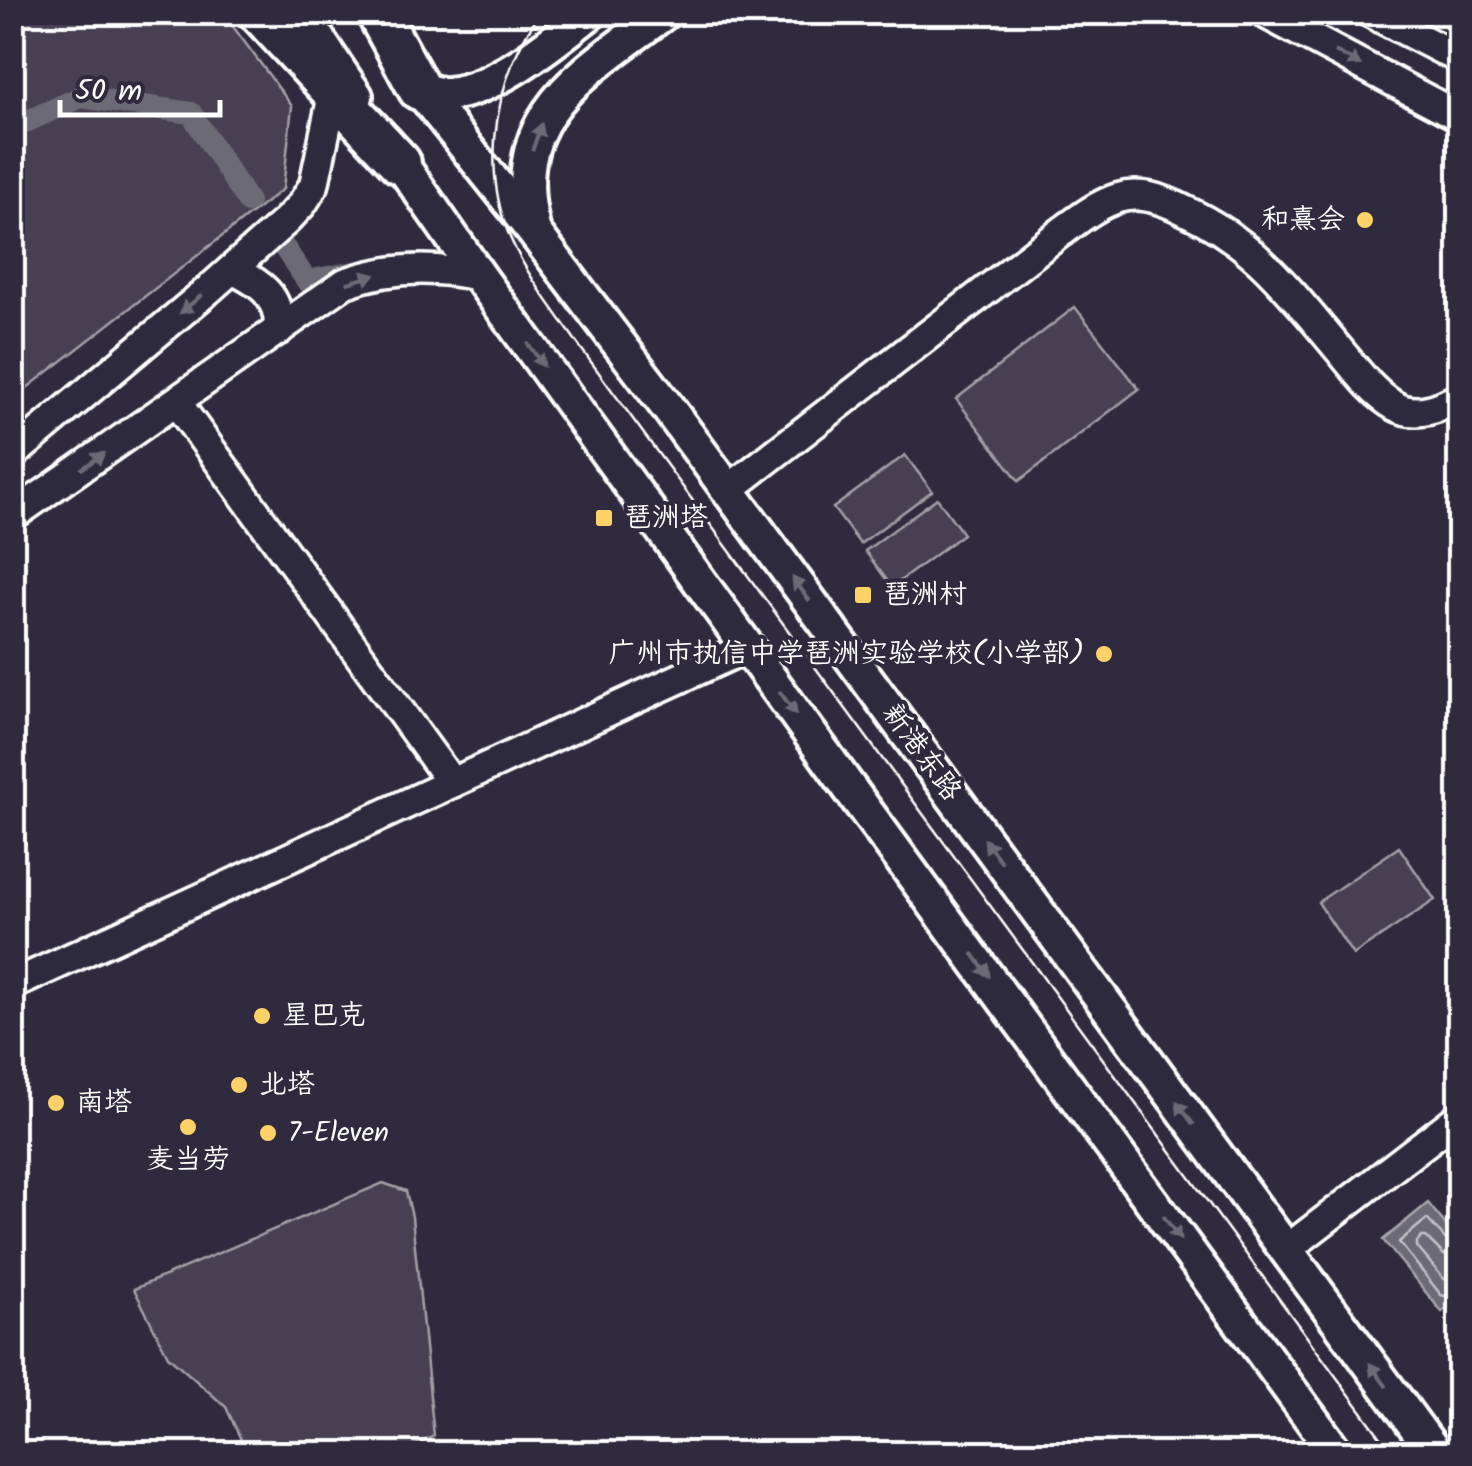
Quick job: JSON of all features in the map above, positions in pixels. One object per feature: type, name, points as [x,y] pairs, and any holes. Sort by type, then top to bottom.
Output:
[{"type":"highway","points":[[259,12],[335,83]]},
{"type":"highway","points":[[272,12],[400,164]]},
{"type":"highway","points":[[377,12],[419,89]]},
{"type":"main road","points":[[300,12],[335,83]]},
{"type":"main road","name":"新港东路","points":[[359,12],[534,232],[728,490],[1436,1454]]},
{"type":"main road","points":[[419,89],[449,94],[479,85],[530,58],[590,12]]},
{"type":"main road","points":[[534,232],[527,206],[527,178],[532,146],[549,108],[573,84],[665,12]]},
{"type":"main road","points":[[400,164],[1337,1454]]},
{"type":"street","points":[[1262,12],[1460,116]]},
{"type":"street","points":[[1369,12],[1460,59]]},
{"type":"street","points":[[12,455],[232,269],[302,204],[314,185],[335,83]]},
{"type":"street","points":[[728,490],[1092,210],[1120,197],[1149,196],[1205,219],[1235,238],[1282,283],[1375,391],[1398,408],[1420,412],[1442,407],[1460,397]]},
{"type":"street","points":[[232,269],[263,287],[272,298],[280,316],[279,330]]},
{"type":"street","points":[[12,516],[346,284],[368,275],[402,270],[434,269],[479,276]]},
{"type":"street","points":[[177,403],[452,783]]},
{"type":"street","points":[[12,985],[748,647]]},
{"type":"street","points":[[1286,1250],[1460,1116]]},
{"type":"shaded area","points":[[13,12],[223,13],[292,106],[283,189],[13,399]]},
{"type":"shaded area","points":[[1075,307],[1139,389],[1019,481],[956,399]]},
{"type":"shaded area","points":[[905,455],[932,491],[860,544],[833,508]]},
{"type":"shaded area","points":[[937,498],[963,534],[892,587],[865,551]]},
{"type":"shaded area","points":[[1399,847],[1435,900],[1353,955],[1318,902]]},
{"type":"shaded area","points":[[383,1183],[406,1191],[412,1217],[434,1436],[399,1453],[247,1453],[226,1407],[168,1356],[134,1289]]},
{"type":"water","points":[[1428,1203],[1459,1241],[1459,1298],[1442,1312],[1383,1240]]},
{"type":"waterway","points":[[12,128],[81,97],[191,113],[248,202]]},
{"type":"waterway","points":[[281,243],[307,281],[360,271]]},
{"type":"tram line","points":[[541,12],[513,63],[503,91],[495,149],[500,207],[524,264],[580,347],[1393,1454]]},
{"type":"place","name":"和熹会","points":[[1365,220]]},
{"type":"place","name":"琶洲塔","points":[[604,518]]},
{"type":"place","name":"琶洲村","points":[[863,595]]},
{"type":"place","name":"广州市执信中学琶洲实验学校(小学部)","points":[[1104,654]]},
{"type":"place","name":"星巴克","points":[[262,1016]]},
{"type":"place","name":"北塔","points":[[239,1085]]},
{"type":"place","name":"南塔","points":[[56,1103]]},
{"type":"place","name":"麦当劳","points":[[188,1127]]},
{"type":"place","name":"7-Eleven","points":[[268,1133]]}]
